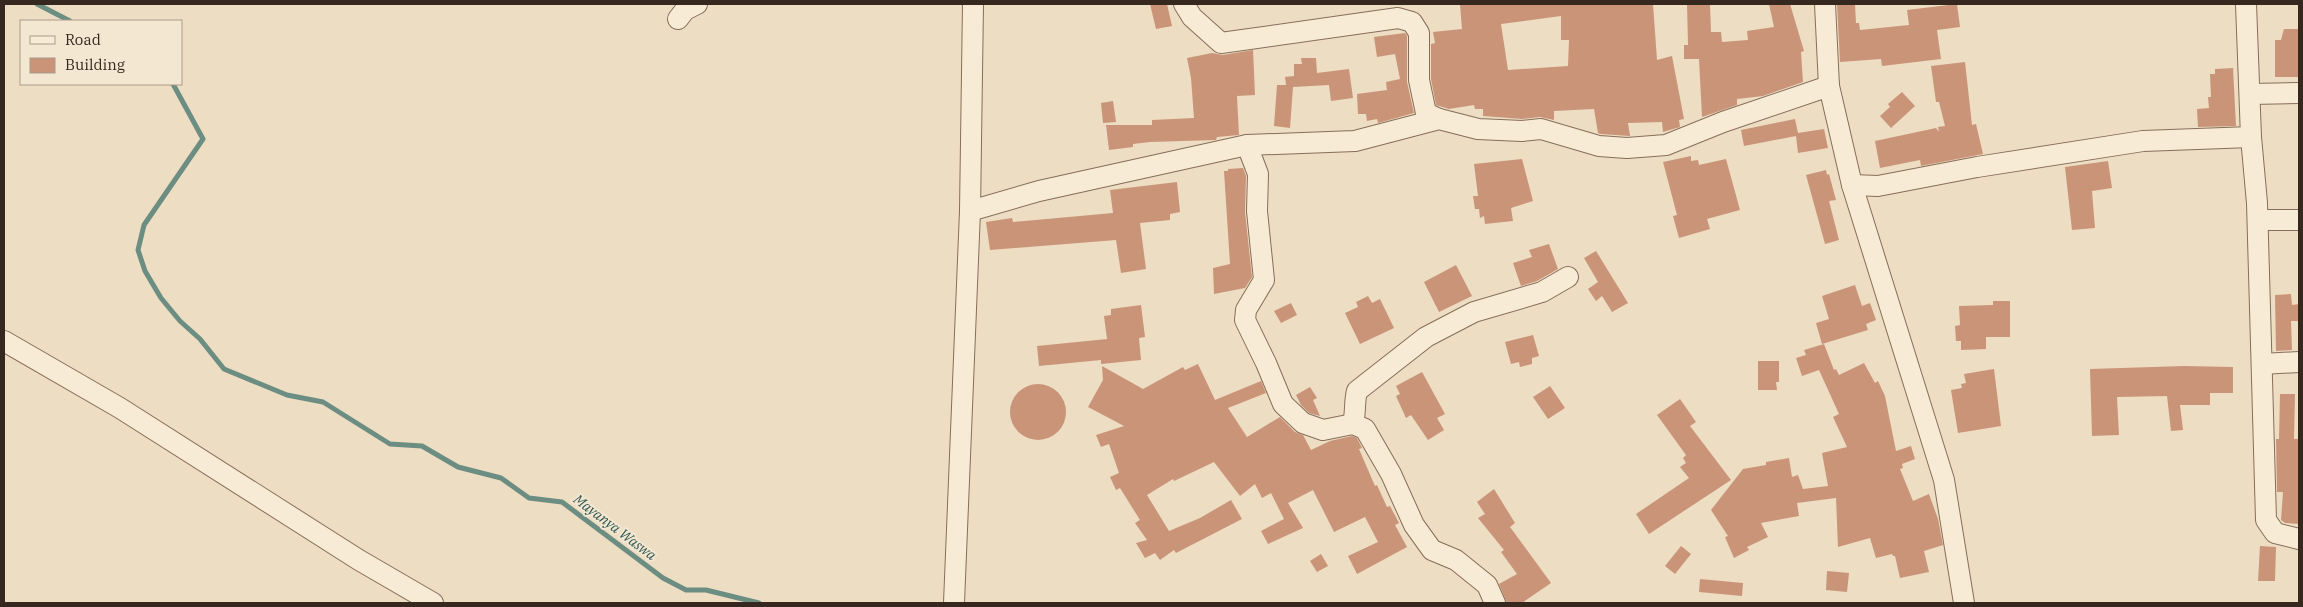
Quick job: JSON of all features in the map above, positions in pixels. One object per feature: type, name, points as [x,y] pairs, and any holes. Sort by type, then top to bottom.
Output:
[{"type":"street","points":[[678,19],[685,10],[697,4]]},
{"type":"street","points":[[954,603],[970,211],[974,4]]},
{"type":"street","points":[[1184,4],[1192,17],[1222,43],[1398,18],[1412,22],[1420,33],[1420,80],[1426,114],[1478,129],[1541,129],[1600,146],[1627,148],[1666,145],[1724,122],[1829,86]]},
{"type":"street","points":[[1825,4],[1829,86],[1852,185],[1944,480],[1964,603]]},
{"type":"street","points":[[2246,4],[2251,138],[2256,172],[2258,220],[2266,520],[2275,532],[2299,539]]},
{"type":"street","points":[[2250,94],[2299,93]]},
{"type":"street","points":[[970,211],[1039,191],[1247,145],[1355,141],[1440,119]]},
{"type":"street","points":[[1852,185],[1878,186],[1986,166],[2142,141],[2251,138]]},
{"type":"street","points":[[1247,145],[1258,174],[1257,211],[1264,280],[1246,310],[1245,320],[1266,362],[1283,404],[1303,423],[1323,430],[1353,424],[1365,430],[1391,474],[1414,525],[1432,550],[1456,560],[1487,585],[1496,603]]},
{"type":"street","points":[[2258,220],[2299,220]]},
{"type":"street","points":[[1353,424],[1357,391],[1426,337],[1474,312],[1542,292],[1568,277]]},
{"type":"street","points":[[4,341],[120,408],[359,560],[433,603]]},
{"type":"street","points":[[2262,364],[2299,362]]},
{"type":"building","points":[[1150,4],[1167,4],[1172,26],[1156,29]]},
{"type":"building","points":[[1460,4],[1653,4],[1657,60],[1672,56],[1684,119],[1679,120],[1680,127],[1663,132],[1662,122],[1628,123],[1630,136],[1598,133],[1594,109],[1554,111],[1554,120],[1540,117],[1522,119],[1483,116],[1483,109],[1475,109],[1474,105],[1449,109],[1436,105],[1431,79],[1431,44],[1435,43],[1433,32],[1462,29]],"holes":[[[1561,16],[1561,40],[1569,40],[1568,66],[1508,70],[1501,24]]]},
{"type":"building","points":[[1687,4],[1710,4],[1711,32],[1721,32],[1722,42],[1748,40],[1747,31],[1774,27],[1769,4],[1790,4],[1804,51],[1801,52],[1803,82],[1763,96],[1737,99],[1737,105],[1702,117],[1699,59],[1684,59],[1684,45],[1688,45]]},
{"type":"building","points":[[1837,4],[1855,4],[1856,23],[1859,23],[1860,30],[1909,25],[1907,10],[1957,4],[1960,27],[1937,30],[1941,59],[1882,66],[1881,59],[1840,62]]},
{"type":"building","points":[[2284,29],[2299,29],[2299,77],[2275,77],[2275,40],[2281,40]]},
{"type":"building","points":[[1405,33],[1407,36],[1407,82],[1414,113],[1378,123],[1377,119],[1367,121],[1366,114],[1358,114],[1357,94],[1387,90],[1386,82],[1400,79],[1395,54],[1377,57],[1374,37]]},
{"type":"building","points":[[1253,50],[1255,95],[1237,96],[1239,135],[1217,137],[1216,140],[1150,142],[1133,144],[1133,147],[1109,150],[1106,125],[1152,125],[1152,120],[1194,118],[1191,78],[1187,58],[1212,53],[1223,55]]},
{"type":"building","points":[[1301,58],[1316,58],[1317,73],[1349,69],[1353,98],[1331,101],[1329,85],[1293,87],[1290,128],[1274,126],[1277,85],[1286,85],[1285,77],[1294,76],[1294,64],[1302,64]]},
{"type":"building","points":[[1965,62],[1972,125],[1976,124],[1983,154],[1921,166],[1920,160],[1880,168],[1875,141],[1936,128],[1939,132],[1938,127],[1945,126],[1939,102],[1936,102],[1931,66]]},
{"type":"building","points":[[2233,68],[2236,126],[2198,127],[2197,109],[2209,108],[2208,97],[2211,97],[2210,74],[2215,74],[2215,69]]},
{"type":"building","points":[[1902,92],[1915,106],[1891,128],[1880,116],[1890,107],[1888,104]]},
{"type":"building","points":[[1113,101],[1116,122],[1103,123],[1101,103]]},
{"type":"building","points":[[1795,119],[1798,133],[1824,129],[1828,148],[1798,153],[1796,136],[1744,146],[1741,130]]},
{"type":"building","points":[[1691,156],[1691,161],[1698,160],[1699,165],[1726,159],[1740,210],[1707,219],[1710,229],[1679,238],[1673,216],[1677,215],[1663,162]]},
{"type":"building","points":[[1522,159],[1533,201],[1511,208],[1513,221],[1485,224],[1484,216],[1480,218],[1479,209],[1475,209],[1473,196],[1478,196],[1474,164]]},
{"type":"building","points":[[2108,161],[2112,188],[2092,191],[2095,228],[2072,230],[2065,167]]},
{"type":"building","points":[[1243,168],[1246,176],[1245,212],[1252,277],[1245,288],[1214,294],[1213,268],[1230,264],[1224,171]]},
{"type":"building","points":[[1826,170],[1827,175],[1829,174],[1836,200],[1829,201],[1839,240],[1825,244],[1806,175]]},
{"type":"building","points":[[1177,182],[1180,212],[1170,214],[1170,220],[1140,223],[1146,269],[1121,273],[1116,240],[990,250],[986,222],[1012,218],[1013,222],[1113,213],[1110,190]]},
{"type":"building","points":[[1549,244],[1558,269],[1537,281],[1521,286],[1513,263],[1532,257],[1529,250]]},
{"type":"building","points":[[1596,251],[1628,303],[1612,312],[1602,296],[1596,301],[1588,289],[1598,282],[1584,258]]},
{"type":"building","points":[[1456,265],[1472,296],[1439,312],[1424,282]]},
{"type":"building","points":[[1855,285],[1862,306],[1870,303],[1876,320],[1866,324],[1868,330],[1822,344],[1816,323],[1829,319],[1822,296]]},
{"type":"building","points":[[2291,294],[2292,305],[2299,304],[2299,321],[2291,321],[2292,350],[2276,351],[2275,295]]},
{"type":"building","points":[[1368,296],[1372,303],[1380,299],[1394,328],[1360,344],[1345,313],[1358,307],[1356,302]]},
{"type":"building","points":[[1993,301],[2010,301],[2010,337],[1986,337],[1986,349],[1961,350],[1961,341],[1956,341],[1955,326],[1960,325],[1959,306],[1993,305]]},
{"type":"building","points":[[1291,303],[1297,315],[1281,323],[1274,311]]},
{"type":"building","points":[[1141,305],[1145,337],[1139,338],[1141,360],[1101,364],[1101,360],[1039,366],[1037,346],[1107,339],[1104,316],[1111,315],[1111,309]]},
{"type":"building","points":[[1533,335],[1539,356],[1532,358],[1532,364],[1520,367],[1519,362],[1511,364],[1505,342]]},
{"type":"building","points":[[1824,344],[1834,370],[1836,369],[1839,375],[1864,363],[1875,383],[1878,381],[1885,396],[1896,451],[1911,446],[1915,459],[1902,464],[1903,468],[1900,469],[1913,501],[1929,494],[1938,519],[1943,545],[1924,551],[1929,572],[1900,578],[1895,556],[1892,554],[1876,558],[1870,538],[1838,547],[1836,498],[1797,503],[1799,516],[1761,523],[1768,537],[1747,547],[1749,550],[1734,558],[1725,537],[1728,536],[1711,510],[1743,469],[1766,465],[1766,462],[1789,458],[1792,477],[1798,475],[1803,489],[1828,486],[1822,453],[1847,447],[1833,417],[1839,414],[1819,370],[1802,376],[1796,358],[1806,355],[1804,350]]},
{"type":"building","points":[[1758,361],[1779,361],[1779,382],[1776,382],[1777,390],[1758,390]]},
{"type":"building","points":[[1198,364],[1215,400],[1261,381],[1266,393],[1228,408],[1247,437],[1280,417],[1295,432],[1303,435],[1311,450],[1330,441],[1352,436],[1357,438],[1362,448],[1359,449],[1375,486],[1377,485],[1387,507],[1390,506],[1399,523],[1395,525],[1407,547],[1357,574],[1348,556],[1378,542],[1365,517],[1334,532],[1313,490],[1288,503],[1303,528],[1268,544],[1261,531],[1284,519],[1271,493],[1262,498],[1255,484],[1240,496],[1214,462],[1174,481],[1173,479],[1147,495],[1169,531],[1200,518],[1231,500],[1242,519],[1176,553],[1174,550],[1160,560],[1155,553],[1145,558],[1136,543],[1147,540],[1135,523],[1140,520],[1120,488],[1116,490],[1110,477],[1119,473],[1109,444],[1101,447],[1096,435],[1124,426],[1088,407],[1103,380],[1102,366],[1143,389],[1183,367],[1185,370]]},
{"type":"building","points":[[2184,366],[2233,367],[2233,393],[2210,393],[2210,405],[2180,405],[2183,430],[2171,431],[2167,396],[2117,397],[2119,435],[2092,436],[2090,369]]},
{"type":"building","points":[[1994,369],[2001,426],[1958,433],[1951,390],[1962,388],[1961,384],[1966,383],[1964,374]]},
{"type":"building","points":[[1422,372],[1445,414],[1437,418],[1444,430],[1428,440],[1411,415],[1406,418],[1396,396],[1400,394],[1396,386]]},
{"type":"building","points":[[1038,384],[1049,386],[1058,392],[1064,401],[1066,412],[1064,423],[1058,432],[1049,438],[1038,440],[1027,438],[1018,432],[1012,423],[1010,412],[1012,401],[1018,392],[1027,386]]},
{"type":"building","points":[[1550,386],[1565,408],[1548,419],[1533,397]]},
{"type":"building","points":[[1310,387],[1317,398],[1313,400],[1320,416],[1309,413],[1301,405],[1296,395]]},
{"type":"building","points":[[2280,394],[2295,394],[2294,439],[2299,439],[2299,524],[2285,523],[2281,520],[2283,492],[2277,492],[2276,439],[2279,439]]},
{"type":"building","points":[[1680,399],[1696,422],[1690,426],[1731,480],[1649,534],[1636,514],[1689,478],[1680,467],[1686,463],[1683,458],[1686,455],[1657,415]]},
{"type":"building","points":[[1494,489],[1515,523],[1510,527],[1551,583],[1522,603],[1507,603],[1499,584],[1517,574],[1501,552],[1504,550],[1478,518],[1485,514],[1477,502]]},
{"type":"building","points":[[1681,546],[1691,554],[1675,574],[1665,566]]},
{"type":"building","points":[[2260,546],[2276,547],[2275,581],[2258,581]]},
{"type":"building","points":[[1321,554],[1328,566],[1317,572],[1310,561]]},
{"type":"building","points":[[1827,571],[1849,573],[1847,592],[1826,590]]},
{"type":"building","points":[[1700,579],[1743,583],[1742,596],[1699,592]]},
{"type":"waterway","name":"Mayanya Waswa","points":[[37,4],[68,20]]},
{"type":"waterway","name":"Mayanya Waswa","points":[[174,85],[203,139],[144,225],[138,250],[145,271],[161,298],[180,321],[200,339],[224,369],[287,395],[323,402],[390,444],[422,446],[458,467],[501,478],[529,498],[562,502],[663,578],[686,590],[706,590],[759,603]]}]
